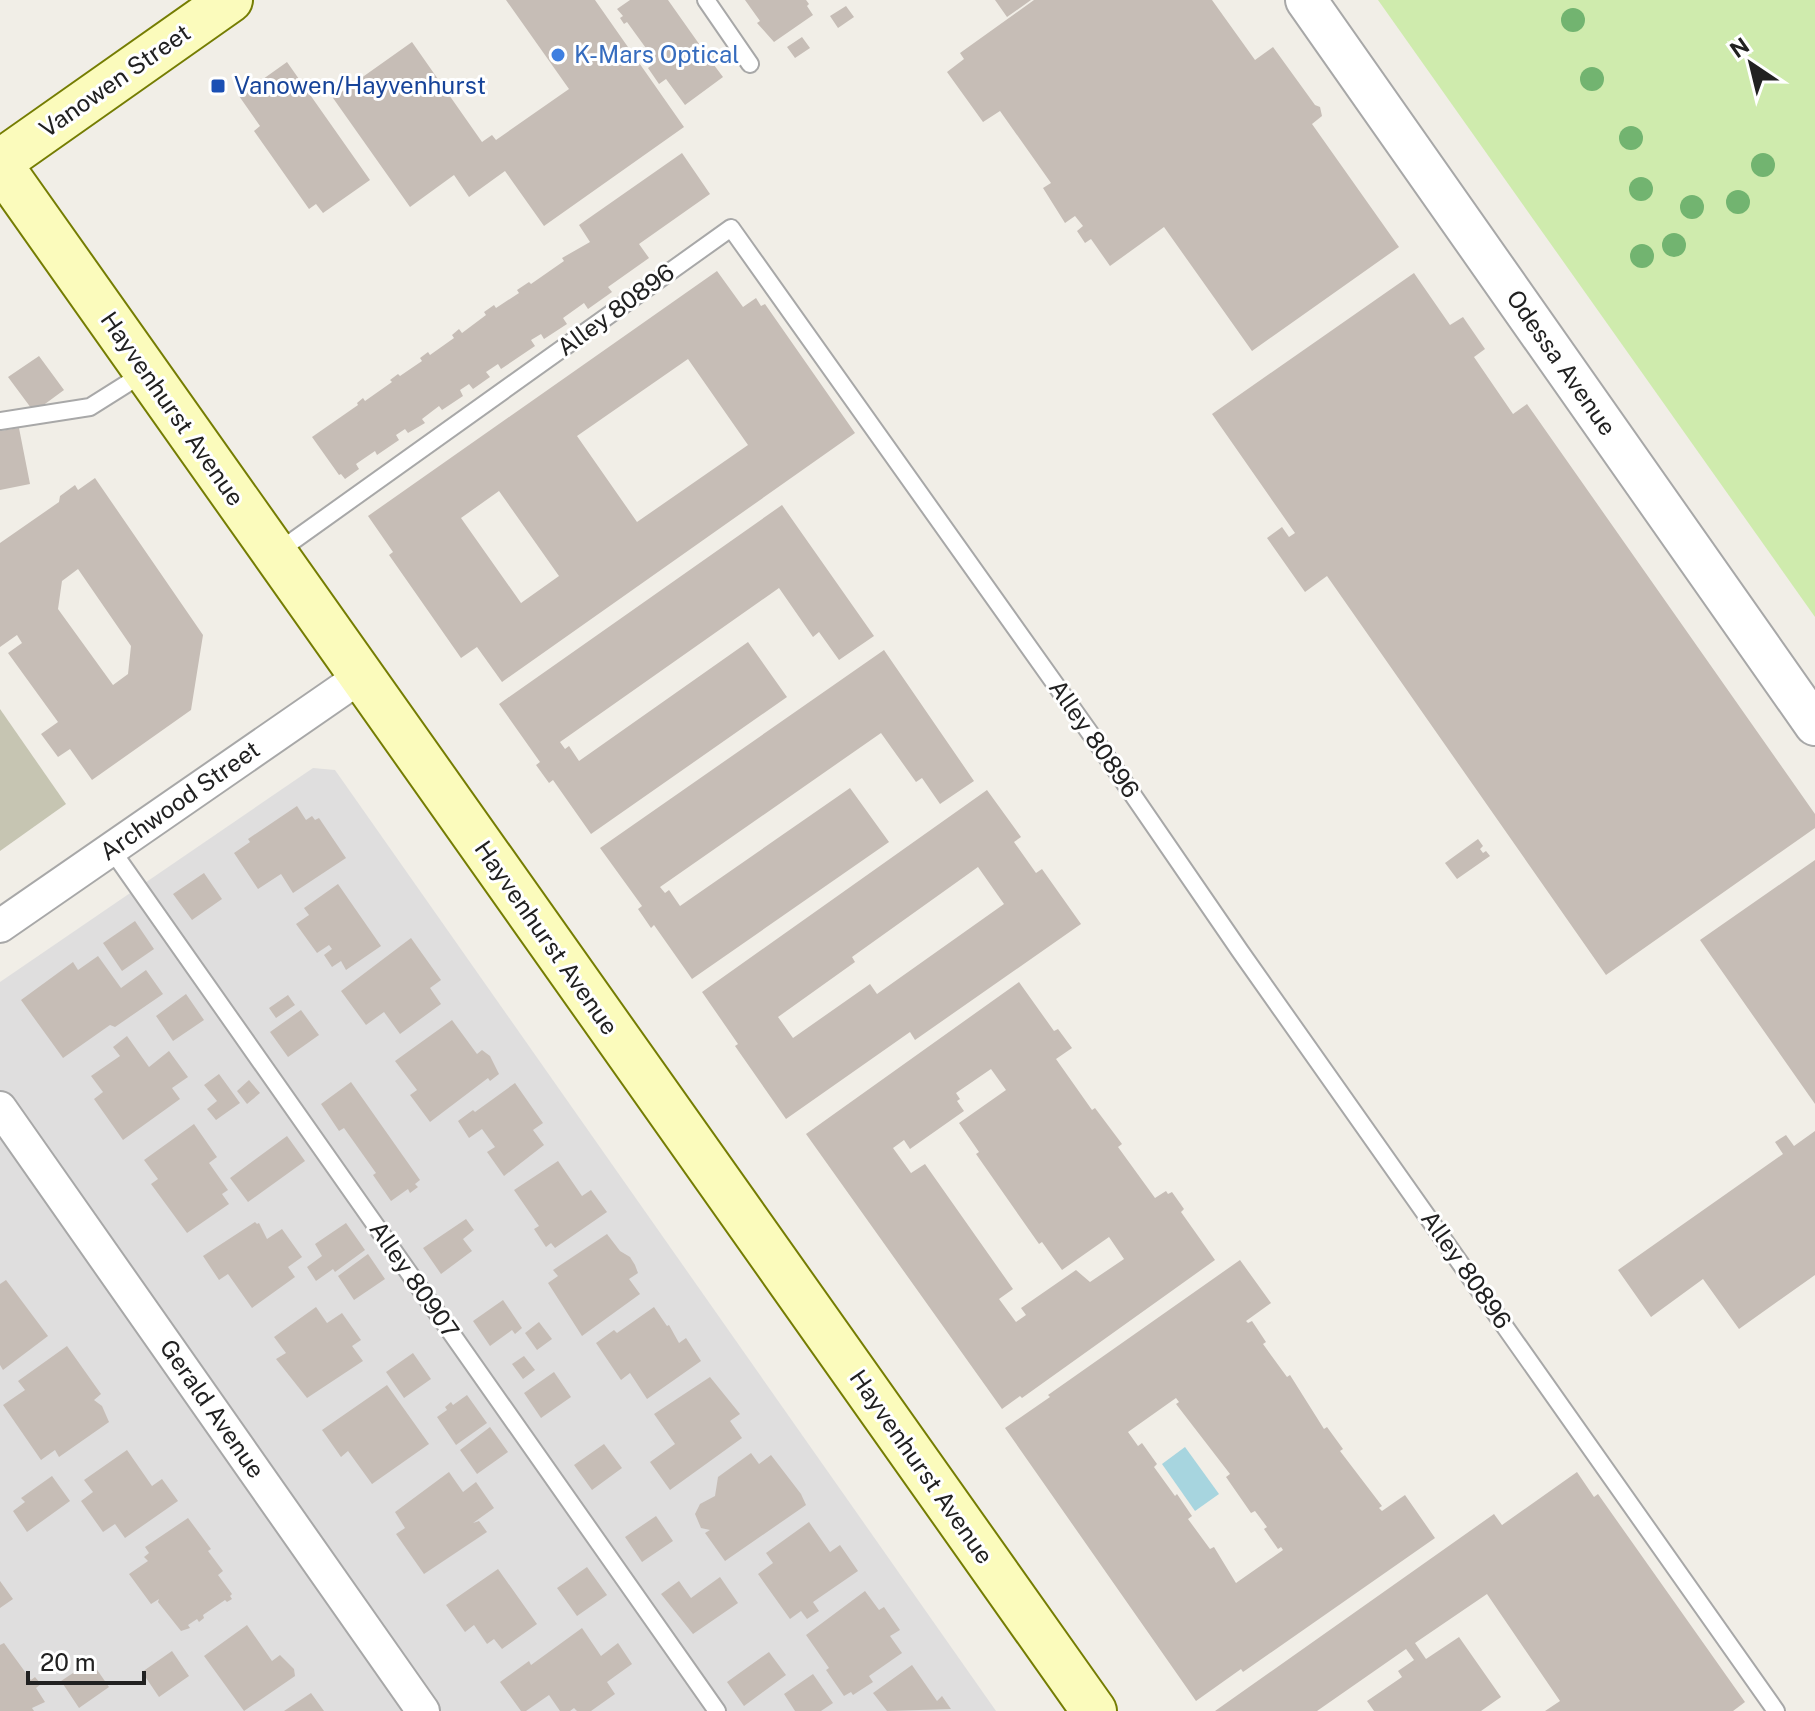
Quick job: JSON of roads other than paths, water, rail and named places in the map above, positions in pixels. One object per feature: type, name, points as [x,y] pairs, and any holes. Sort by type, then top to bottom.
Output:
[{"type":"main road","name":"Vanowen Street","points":[[0,163],[230,0]]},
{"type":"main road","name":"Hayvenhurst Avenue","points":[[0,163],[360,677],[1094,1711]]},
{"type":"street","name":"Odessa Avenue","points":[[1306,0],[1815,725]]},
{"type":"street","name":"Archwood Street","points":[[0,926],[360,677]]},
{"type":"street","name":"Gerald Avenue","points":[[0,1108],[423,1711]]},
{"type":"lane","points":[[706,0],[750,64]]},
{"type":"lane","name":"Alley 80896","points":[[275,554],[731,228],[1102,750],[1240,951],[1776,1711]]},
{"type":"lane","points":[[0,421],[90,407],[146,372]]},
{"type":"lane","name":"Alley 80907","points":[[111,849],[717,1711]]},
{"type":"water","points":[[1185,1447],[1219,1494],[1195,1511],[1162,1464]]},
{"type":"place","name":"K-Mars Optical","points":[[558,55]]},
{"type":"place","name":"Vanowen/Hayvenhurst","points":[[218,86]]}]
